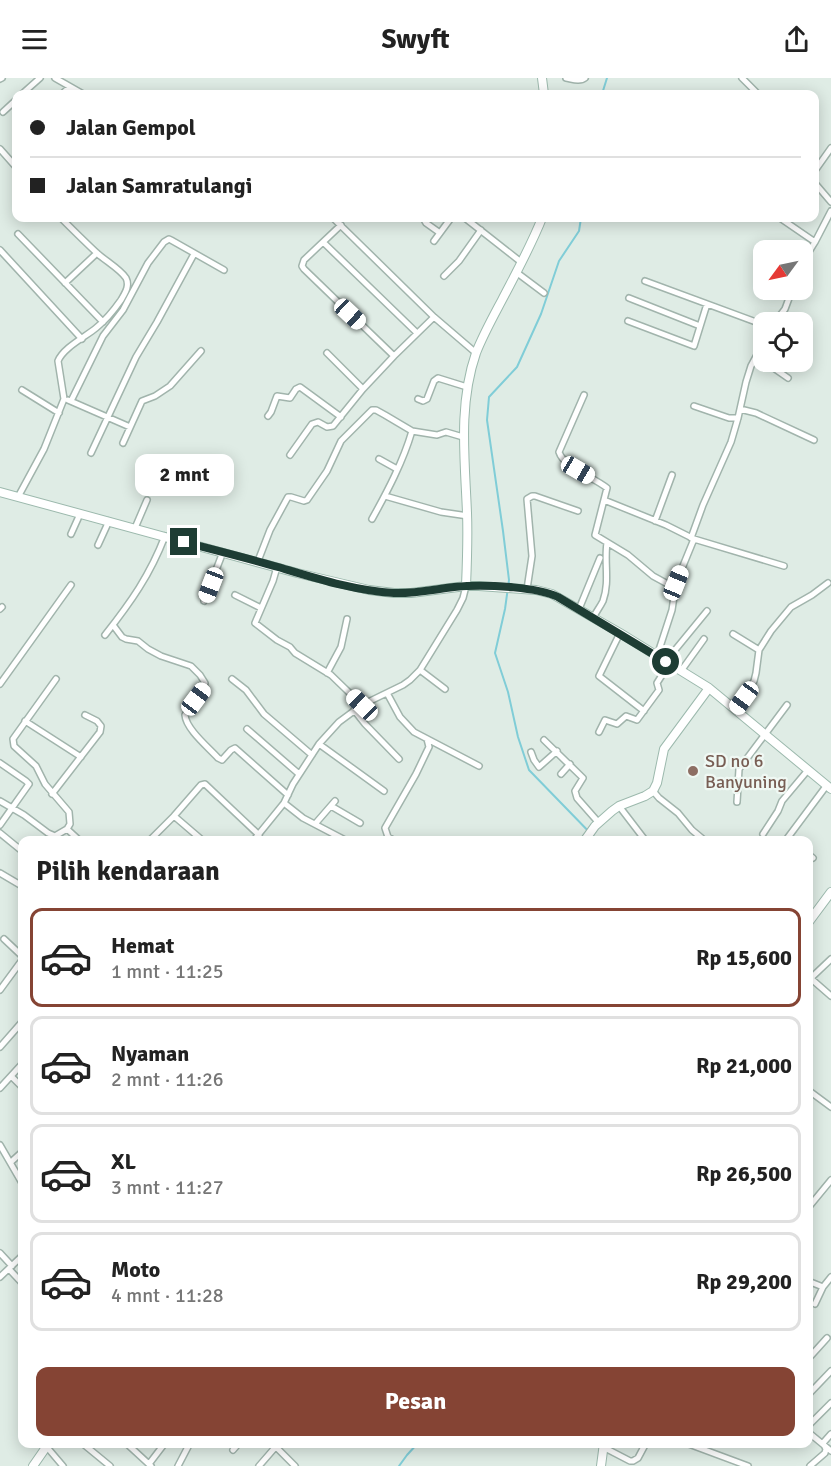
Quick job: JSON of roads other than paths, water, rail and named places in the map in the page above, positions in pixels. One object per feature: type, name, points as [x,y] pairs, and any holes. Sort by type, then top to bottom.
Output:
[{"type":"main road","points":[[466,586],[468,516],[463,437],[467,387],[476,353],[539,222]]},
{"type":"main road","points":[[0,492],[369,590],[394,593],[419,592],[466,586],[527,589],[552,594],[709,688],[829,787]]},
{"type":"main road","points":[[588,836],[619,806],[653,791],[657,783],[664,749],[709,688]]},
{"type":"main road","points":[[813,917],[831,892]]},
{"type":"main road","points":[[33,1466],[45,1448]]},
{"type":"main road","points":[[601,1466],[604,1448]]},
{"type":"street","points":[[26,90],[40,78]]},
{"type":"street","points":[[55,78],[76,90]]},
{"type":"street","points":[[566,78],[577,80],[585,78]]},
{"type":"street","points":[[742,78],[754,90]]},
{"type":"street","points":[[67,90],[70,87]]},
{"type":"street","points":[[3,112],[12,104]]},
{"type":"street","points":[[819,165],[831,148]]},
{"type":"street","points":[[0,149],[12,162]]},
{"type":"street","points":[[819,188],[831,202]]},
{"type":"street","points":[[813,245],[831,211]]},
{"type":"street","points":[[18,497],[44,449],[64,399],[59,357],[112,313],[126,292],[128,282],[66,222]]},
{"type":"street","points":[[338,222],[476,353]]},
{"type":"street","points":[[425,222],[440,232]]},
{"type":"street","points":[[434,241],[448,222]]},
{"type":"street","points":[[470,222],[521,262]]},
{"type":"street","points":[[786,222],[815,242]]},
{"type":"street","points":[[341,225],[304,260],[302,266],[394,356]]},
{"type":"street","points":[[444,276],[459,261],[481,230]]},
{"type":"street","points":[[18,234],[103,322]]},
{"type":"street","points":[[71,400],[103,336],[123,310],[148,263],[164,242],[169,239],[224,270]]},
{"type":"street","points":[[323,242],[417,333]]},
{"type":"street","points":[[0,250],[82,339]]},
{"type":"street","points":[[65,283],[97,253]]},
{"type":"street","points":[[92,453],[136,357],[158,322],[194,254]]},
{"type":"street","points":[[516,272],[544,293]]},
{"type":"street","points":[[645,281],[753,321]]},
{"type":"street","points":[[629,298],[700,326]]},
{"type":"street","points":[[628,321],[694,346],[707,304]]},
{"type":"street","points":[[290,454],[312,424],[318,422],[333,426],[363,389],[435,316]]},
{"type":"street","points":[[123,443],[142,401],[170,386],[201,351]]},
{"type":"street","points":[[327,353],[363,389]]},
{"type":"street","points":[[657,656],[672,610],[675,588],[703,505],[731,442],[746,382],[753,364]]},
{"type":"street","points":[[780,372],[788,378]]},
{"type":"street","points":[[418,399],[423,401],[427,399],[434,381],[438,378],[467,387]]},
{"type":"street","points":[[268,416],[272,412],[277,396],[288,399],[300,387],[341,417]]},
{"type":"street","points":[[22,390],[59,413]]},
{"type":"street","points":[[584,395],[559,454],[578,470],[606,486],[608,490],[595,532],[606,543],[628,555],[653,576],[675,588]]},
{"type":"street","points":[[64,399],[71,400],[130,427]]},
{"type":"street","points":[[694,406],[729,418],[738,418]]},
{"type":"street","points":[[258,561],[270,530],[288,497],[307,500],[327,471],[341,441],[370,411],[374,409],[412,431],[437,435],[446,432],[463,437]]},
{"type":"street","points":[[740,409],[756,413],[813,440]]},
{"type":"street","points":[[372,519],[385,496],[412,431]]},
{"type":"street","points":[[379,459],[397,469]]},
{"type":"street","points":[[655,521],[672,475]]},
{"type":"street","points":[[385,496],[441,512],[468,516]]},
{"type":"street","points":[[527,589],[532,556],[527,499],[535,496],[578,511]]},
{"type":"street","points":[[135,528],[147,500]]},
{"type":"street","points":[[604,500],[693,538],[784,566]]},
{"type":"street","points":[[71,534],[80,514]]},
{"type":"street","points":[[98,545],[110,521]]},
{"type":"street","points":[[105,634],[142,585],[165,536]]},
{"type":"street","points":[[593,618],[605,591],[606,543]]},
{"type":"street","points":[[204,601],[223,552]]},
{"type":"street","points":[[579,609],[600,558]]},
{"type":"street","points":[[278,567],[255,623],[295,653],[327,673],[362,705]]},
{"type":"street","points":[[736,709],[754,681],[759,650],[788,610],[812,596],[828,583]]},
{"type":"street","points":[[0,684],[71,585]]},
{"type":"street","points":[[154,836],[204,784],[259,835],[284,803],[312,754],[339,722],[362,705],[410,680],[420,670],[457,610],[466,586]]},
{"type":"street","points":[[235,595],[261,608]]},
{"type":"street","points":[[599,732],[604,720],[617,724],[626,716],[636,721],[659,690],[656,685],[668,663],[707,611]]},
{"type":"street","points":[[327,673],[341,647],[347,619]]},
{"type":"street","points":[[113,624],[119,634],[126,639],[138,641],[152,652],[191,666],[196,670],[205,683],[185,715],[189,726],[218,758],[222,760],[235,748],[288,795]]},
{"type":"street","points":[[620,633],[598,674],[644,711]]},
{"type":"street","points":[[733,634],[759,650]]},
{"type":"street","points":[[681,671],[704,639]]},
{"type":"street","points":[[420,670],[445,689]]},
{"type":"street","points":[[56,679],[16,733],[13,743],[36,766],[52,794],[69,812],[70,824],[57,836]]},
{"type":"street","points":[[232,679],[246,690],[264,714],[312,754]]},
{"type":"street","points":[[387,693],[407,726],[420,736],[479,766]]},
{"type":"street","points":[[737,802],[739,769],[787,705]]},
{"type":"street","points":[[354,710],[399,759]]},
{"type":"street","points":[[52,794],[101,729],[100,723],[85,715]]},
{"type":"street","points":[[25,721],[81,757]]},
{"type":"street","points":[[247,729],[299,774]]},
{"type":"street","points":[[388,836],[385,828],[427,751],[429,745],[427,739]]},
{"type":"street","points":[[544,740],[583,778],[575,791],[577,798],[597,825]]},
{"type":"street","points":[[320,744],[384,790]]},
{"type":"street","points":[[531,752],[539,767],[556,751]]},
{"type":"street","points":[[1,765],[29,784]]},
{"type":"street","points":[[561,774],[570,765]]},
{"type":"street","points":[[763,834],[782,801],[808,770]]},
{"type":"street","points":[[0,825],[29,784],[42,780]]},
{"type":"street","points":[[789,836],[829,787]]},
{"type":"street","points":[[653,791],[699,836]]},
{"type":"street","points":[[0,801],[24,815],[52,836]]},
{"type":"street","points":[[284,803],[303,818],[338,836]]},
{"type":"street","points":[[315,824],[333,803],[360,823]]},
{"type":"street","points":[[619,806],[642,836]]},
{"type":"street","points":[[174,816],[197,836]]},
{"type":"street","points":[[67,829],[75,836]]},
{"type":"street","points":[[0,833],[18,848]]},
{"type":"street","points":[[0,873],[18,884]]},
{"type":"street","points":[[4,939],[18,952]]},
{"type":"street","points":[[813,975],[831,960]]},
{"type":"street","points":[[1,985],[18,965]]},
{"type":"street","points":[[813,980],[831,996]]},
{"type":"street","points":[[1,1043],[18,1026]]},
{"type":"street","points":[[0,1088],[18,1068]]},
{"type":"street","points":[[11,1076],[18,1083]]},
{"type":"street","points":[[813,1094],[831,1107]]},
{"type":"street","points":[[0,1145],[18,1175]]},
{"type":"street","points":[[11,1162],[18,1156]]},
{"type":"street","points":[[813,1202],[831,1180]]},
{"type":"street","points":[[0,1253],[18,1277]]},
{"type":"street","points":[[0,1277],[18,1260]]},
{"type":"street","points":[[815,1304],[831,1277]]},
{"type":"street","points":[[813,1283],[823,1287]]},
{"type":"street","points":[[813,1353],[827,1338]]},
{"type":"street","points":[[813,1390],[831,1371]]},
{"type":"street","points":[[813,1421],[831,1403]]},
{"type":"street","points":[[823,1443],[831,1434]]},
{"type":"street","points":[[813,1436],[831,1451]]},
{"type":"street","points":[[810,1466],[825,1453],[823,1443]]},
{"type":"street","points":[[49,1448],[63,1466]]},
{"type":"street","points":[[88,1448],[110,1466]]},
{"type":"street","points":[[131,1448],[150,1465],[162,1448]]},
{"type":"street","points":[[178,1466],[187,1448]]},
{"type":"street","points":[[259,1466],[275,1448]]},
{"type":"street","points":[[280,1448],[295,1466]]},
{"type":"street","points":[[609,1448],[630,1461],[638,1458],[643,1448]]},
{"type":"street","points":[[699,1448],[748,1466]]},
{"type":"waterway","points":[[603,90],[607,78]]},
{"type":"waterway","points":[[580,222],[579,231],[559,261],[541,314],[517,367],[489,397],[487,420],[509,580],[495,653],[529,770],[593,836]]},
{"type":"waterway","points":[[399,1466],[413,1448]]},
{"type":"place","name":"SD no 6 Banyuning","points":[[693,771]]}]
